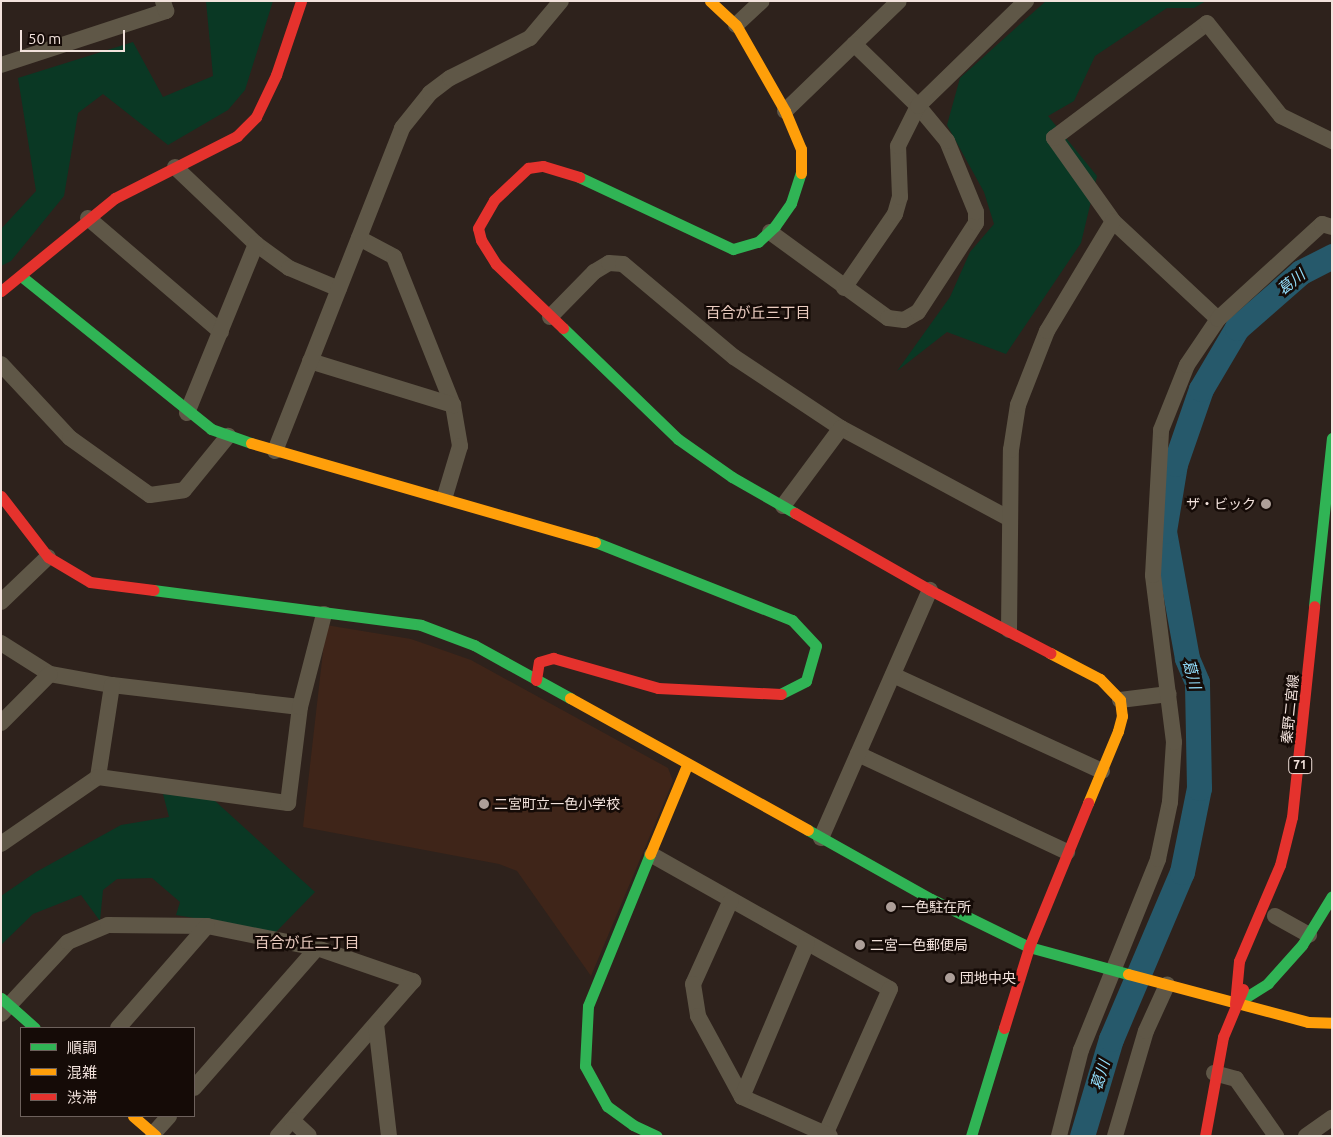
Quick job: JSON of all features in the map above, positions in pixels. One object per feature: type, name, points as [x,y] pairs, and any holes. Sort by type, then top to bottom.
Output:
[{"type":"street","points":[[1,64],[166,11],[163,1]]},
{"type":"street","points":[[1,290],[21,276],[88,218],[115,198],[237,136],[256,118],[276,75],[301,1]]},
{"type":"street","points":[[275,451],[402,128],[417,106],[450,78],[530,38],[561,1]]},
{"type":"street","points":[[710,1],[736,25],[785,111],[801,148],[801,176],[791,203],[770,232],[758,242],[733,249],[564,170],[543,166],[528,168],[517,175],[494,200],[478,228],[481,240],[496,264],[678,439],[732,477],[930,590],[1100,679],[1120,700],[1122,716],[1102,771],[1029,947],[971,1136]]},
{"type":"street","points":[[736,25],[762,1]]},
{"type":"street","points":[[785,111],[899,1]]},
{"type":"street","points":[[844,288],[895,214],[900,197],[898,146],[918,106],[1026,1]]},
{"type":"street","points":[[1218,319],[1113,221],[1054,138],[1207,22],[1281,116],[1332,142]]},
{"type":"street","points":[[770,232],[844,288],[888,318],[904,320],[918,312],[976,223],[976,212],[947,141],[918,106],[854,44]]},
{"type":"street","points":[[175,166],[256,244],[289,268],[339,289]]},
{"type":"street","points":[[88,218],[220,332]]},
{"type":"street","points":[[1009,630],[1011,450],[1018,406],[1048,331],[1113,221]]},
{"type":"street","points":[[1058,1136],[1081,1050],[1116,973],[1158,859],[1171,785],[1174,742],[1153,575],[1161,430],[1187,365],[1218,319],[1322,224],[1332,227]]},
{"type":"street","points":[[359,238],[394,257],[452,405],[460,446],[445,496]]},
{"type":"street","points":[[187,413],[256,244]]},
{"type":"street","points":[[550,317],[594,272],[609,263],[623,264],[734,357],[841,428],[1010,519]]},
{"type":"street","points":[[21,276],[187,413],[228,436],[275,451],[445,496],[622,550],[792,620],[816,646],[806,681],[778,695],[658,688],[553,658],[539,662],[536,680]]},
{"type":"street","points":[[310,361],[452,405]]},
{"type":"street","points":[[1,364],[70,438],[150,495],[184,490],[228,436]]},
{"type":"street","points":[[783,506],[841,428]]},
{"type":"street","name":"秦野二宮線","points":[[1235,1004],[1239,962],[1280,865],[1292,817],[1328,518],[1332,438]]},
{"type":"street","points":[[1,496],[48,557],[90,582],[324,614],[421,625],[474,645],[931,899],[1029,947],[1116,973],[1235,1004],[1308,1022],[1332,1023]]},
{"type":"street","points":[[1,602],[48,557]]},
{"type":"street","points":[[820,838],[930,590]]},
{"type":"street","points":[[1,844],[98,777],[288,803],[300,707],[324,614]]},
{"type":"street","points":[[1,643],[50,674],[112,685],[300,707]]},
{"type":"street","points":[[1,723],[50,674]]},
{"type":"street","points":[[892,675],[1102,771]]},
{"type":"street","points":[[98,777],[112,685]]},
{"type":"street","points":[[1120,700],[1169,694]]},
{"type":"street","points":[[858,754],[1067,852]]},
{"type":"street","points":[[657,1136],[633,1125],[607,1106],[585,1066],[588,1006],[652,855],[687,765]]},
{"type":"street","points":[[652,855],[890,990],[828,1135],[742,1098],[698,1016],[693,984],[731,900]]},
{"type":"street","points":[[1235,1004],[1268,983],[1309,935],[1332,896]]},
{"type":"street","points":[[1282,900],[1273,921],[1309,935]]},
{"type":"street","points":[[34,1027],[4,1006],[68,942],[108,925],[207,926],[318,948],[413,981],[278,1136]]},
{"type":"street","points":[[119,1027],[207,926]]},
{"type":"street","points":[[742,1098],[807,942]]},
{"type":"street","points":[[195,1087],[318,948]]},
{"type":"street","name":"秦野二宮線","points":[[1205,1136],[1214,1073],[1235,1004],[1249,978]]},
{"type":"street","points":[[1115,1136],[1160,984]]},
{"type":"street","points":[[376,1024],[390,1136]]},
{"type":"street","points":[[1214,1073],[1236,1079],[1276,1136]]},
{"type":"street","points":[[134,1117],[154,1135],[168,1117]]},
{"type":"street","points":[[1306,1136],[1332,1118]]},
{"type":"street","points":[[292,1120],[309,1136]]},
{"type":"shaded area","name":"二宮町立一色小学校","points":[[326,625],[411,639],[471,660],[668,768],[673,781],[591,976],[517,871],[499,864],[303,827]]},
{"type":"green space","points":[[206,1],[273,1],[245,90],[228,110],[168,145],[103,94],[78,113],[64,196],[11,261],[1,266],[1,229],[36,191],[18,78],[133,42],[163,97],[213,76]]},
{"type":"green space","points":[[1046,1],[1206,1],[1194,8],[1167,8],[1095,56],[1074,101],[1048,116],[1097,176],[1081,243],[1006,354],[947,332],[897,371],[950,297],[970,252],[994,224],[984,192],[947,125],[960,78]]},
{"type":"green space","points":[[163,794],[214,800],[315,892],[276,932],[176,915],[180,902],[152,878],[117,879],[103,890],[100,921],[81,895],[33,914],[1,945],[1,896],[36,872],[121,825],[169,817]]},
{"type":"waterway","name":"葛川","points":[[1082,1136],[1111,1039],[1182,872],[1199,788],[1197,682],[1187,658],[1164,531],[1175,464],[1201,389],[1237,328],[1301,272],[1332,256]]},
{"type":"traffic: fast","points":[[579,177],[733,249],[758,242],[775,226],[791,203],[801,173]]},
{"type":"traffic: fast","points":[[21,276],[211,429],[251,443]]},
{"type":"traffic: fast","points":[[563,328],[678,439],[732,477],[795,513]]},
{"type":"traffic: fast","points":[[1314,606],[1332,438]]},
{"type":"traffic: fast","points":[[595,542],[792,620],[816,646],[806,681],[781,694]]},
{"type":"traffic: fast","points":[[153,590],[421,625],[474,645],[570,698]]},
{"type":"traffic: fast","points":[[808,830],[931,899],[1029,947],[1128,974]]},
{"type":"traffic: fast","points":[[650,854],[588,1006],[585,1066],[607,1106],[633,1125],[657,1136]]},
{"type":"traffic: fast","points":[[1235,1004],[1268,983],[1302,945],[1332,896]]},
{"type":"traffic: fast","points":[[1,998],[34,1027]]},
{"type":"traffic: fast","points":[[971,1136],[1004,1028]]},
{"type":"traffic: slow","points":[[710,1],[736,25],[785,111],[801,149],[801,173]]},
{"type":"traffic: slow","points":[[251,443],[595,542]]},
{"type":"traffic: slow","points":[[1050,653],[1100,679],[1120,700],[1122,716],[1118,731],[1088,803]]},
{"type":"traffic: slow","points":[[570,698],[808,830]]},
{"type":"traffic: slow","points":[[650,854],[687,765]]},
{"type":"traffic: slow","points":[[1128,974],[1308,1022],[1332,1023]]},
{"type":"traffic: slow","points":[[134,1117],[156,1136]]},
{"type":"traffic: jam","points":[[1,291],[115,198],[237,136],[256,117],[276,75],[301,1]]},
{"type":"traffic: jam","points":[[563,328],[496,264],[481,240],[478,228],[494,200],[528,168],[543,166],[579,177]]},
{"type":"traffic: jam","points":[[1,496],[48,557],[90,582],[153,590]]},
{"type":"traffic: jam","points":[[795,513],[930,590],[1050,653]]},
{"type":"traffic: jam","points":[[1235,1004],[1239,961],[1280,865],[1292,817],[1314,606]]},
{"type":"traffic: jam","points":[[536,680],[539,662],[553,658],[658,688],[781,694]]},
{"type":"traffic: jam","points":[[1004,1028],[1029,947],[1088,803]]},
{"type":"traffic: jam","points":[[1205,1136],[1223,1037],[1243,989]]},
{"type":"place","name":"ザ・ビック","points":[[1266,504]]},
{"type":"place","name":"二宮町立一色小学校","points":[[484,804]]},
{"type":"place","name":"一色駐在所","points":[[891,907]]},
{"type":"place","name":"二宮一色郵便局","points":[[860,945]]},
{"type":"place","name":"団地中央","points":[[950,978]]},
{"type":"district","name":"百合が丘三丁目","points":[[758,313]]},
{"type":"district","name":"百合が丘二丁目","points":[[307,943]]}]
